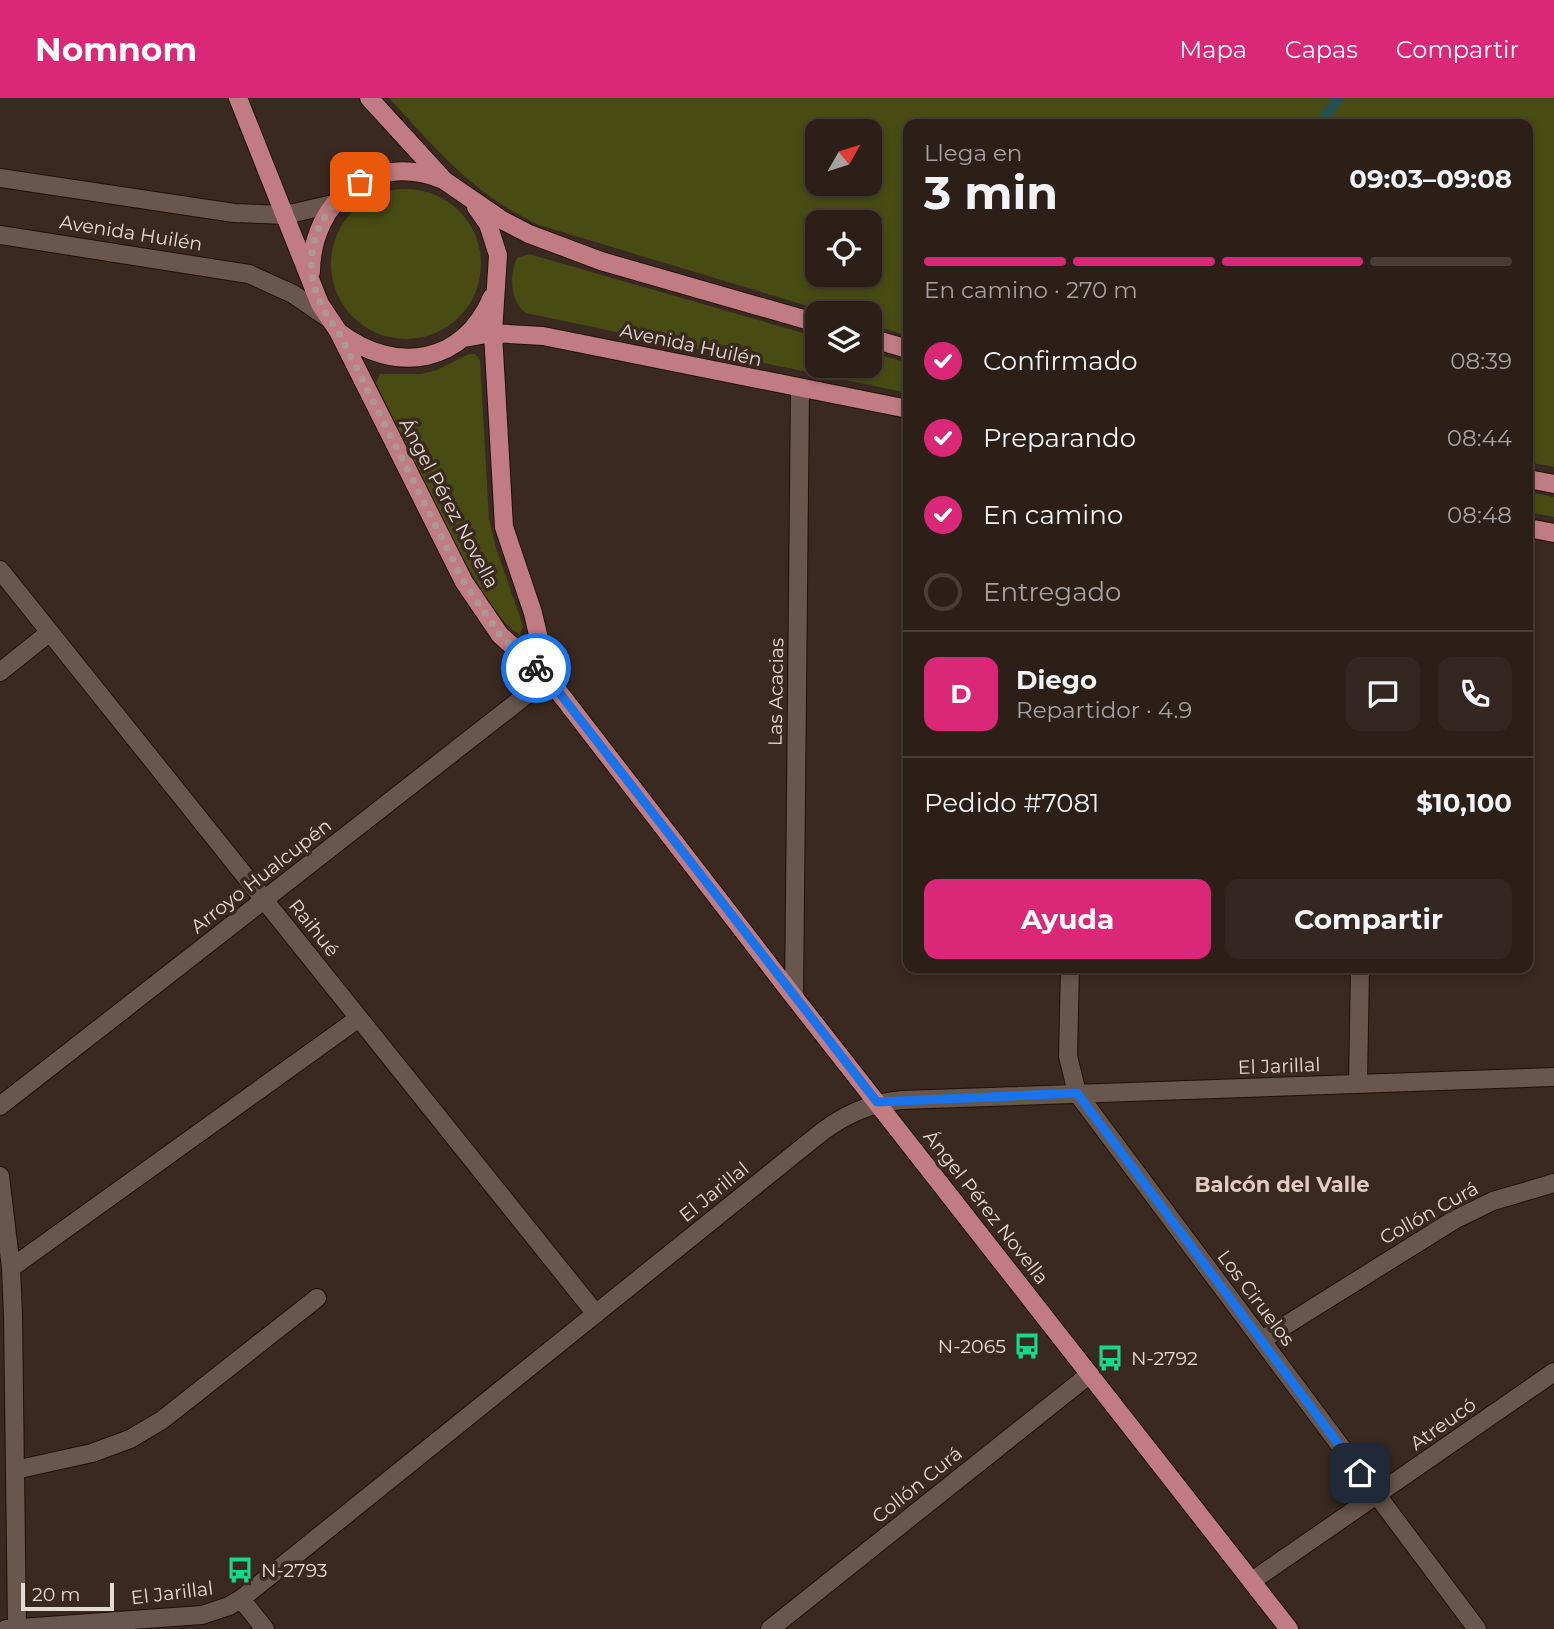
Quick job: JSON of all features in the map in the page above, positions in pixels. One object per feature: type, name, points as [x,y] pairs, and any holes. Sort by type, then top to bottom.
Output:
[{"type":"main road","name":"Ángel Pérez Novella","points":[[239,98],[314,290],[464,582],[500,635],[548,678],[1289,1629]]},
{"type":"main road","name":"Ángel Pérez Novella","points":[[369,98],[445,181]]},
{"type":"main road","name":"Ángel Pérez Novella","points":[[314,290],[312,254],[315,236],[333,204],[360,182],[394,172],[428,174],[445,181],[470,198],[488,224],[498,255],[493,333],[504,527],[533,613],[548,678]]},
{"type":"main road","points":[[470,198],[502,220],[560,247],[805,319]]},
{"type":"main road","name":"Ángel Pérez Novella","points":[[333,325],[360,348],[386,357],[414,358],[441,352],[464,338],[484,315],[496,287]]},
{"type":"main road","name":"Avenida Huilén","points":[[464,338],[493,333],[543,336],[903,408]]},
{"type":"main road","points":[[882,341],[903,348]]},
{"type":"main road","points":[[1533,480],[1554,484]]},
{"type":"main road","points":[[1533,529],[1554,533]]},
{"type":"street","name":"Avenida Huilén","points":[[0,178],[234,213],[285,215],[333,204]]},
{"type":"street","name":"Avenida Huilén","points":[[0,235],[249,274],[293,295],[333,325]]},
{"type":"street","name":"Las Acacias","points":[[794,997],[800,389]]},
{"type":"street","name":"Raihué","points":[[0,570],[596,1314]]},
{"type":"street","points":[[0,672],[50,632]]},
{"type":"street","name":"Arroyo Hualcupén","points":[[0,1106],[548,678]]},
{"type":"street","name":"Los Ciruelos","points":[[1070,973],[1068,1056],[1077,1093],[1477,1629]]},
{"type":"street","points":[[1357,1084],[1360,973]]},
{"type":"street","points":[[11,1268],[359,1018]]},
{"type":"street","name":"El Jarillal","points":[[6,1629],[202,1615],[241,1600],[822,1131],[856,1110],[877,1102],[1554,1077]]},
{"type":"street","points":[[0,1176],[11,1268],[17,1628]]},
{"type":"street","name":"Collón Curá","points":[[1262,1340],[1454,1220],[1493,1201],[1554,1183]]},
{"type":"street","points":[[15,1471],[92,1453],[130,1439],[162,1420],[317,1298]]},
{"type":"street","name":"Atreucó","points":[[1252,1581],[1554,1372]]},
{"type":"street","name":"Collón Curá","points":[[771,1629],[1090,1374]]},
{"type":"street","points":[[241,1600],[265,1629]]},
{"type":"green space","points":[[389,98],[1554,98],[1554,467],[1533,463],[1533,119],[903,119],[903,334],[882,328],[882,301],[805,301],[805,305],[539,225],[495,200],[458,170]]},
{"type":"green space","points":[[406,189],[435,195],[459,211],[475,235],[481,264],[475,293],[459,317],[435,333],[406,339],[377,333],[353,317],[337,293],[331,264],[337,235],[353,211],[377,195]]},
{"type":"green space","points":[[529,254],[805,334],[805,371],[526,313],[517,302],[512,288],[517,258]]},
{"type":"green space","points":[[469,354],[475,354],[480,360],[489,519],[496,548],[523,626],[520,634],[505,623],[465,561],[376,383],[380,374],[421,374],[437,370]]},
{"type":"green space","points":[[882,355],[903,362],[903,392],[836,378],[882,378]]},
{"type":"green space","points":[[1533,493],[1554,497],[1554,517],[1533,513]]},
{"type":"waterway","points":[[1323,119],[1339,98]]},
{"type":"way so far","points":[[360,182],[333,204],[315,236],[311,272],[314,290],[338,331],[464,582],[500,635],[536,668]]},
{"type":"place","name":"N-2065","points":[[1027,1346]]},
{"type":"place","name":"N-2792","points":[[1110,1358]]},
{"type":"place","name":"N-2793","points":[[240,1570]]},
{"type":"district","name":"Balcón del Valle","points":[[1282,1184]]},
{"type":"route","points":[[536,668],[548,678],[877,1102],[1077,1093],[1360,1473]]}]
